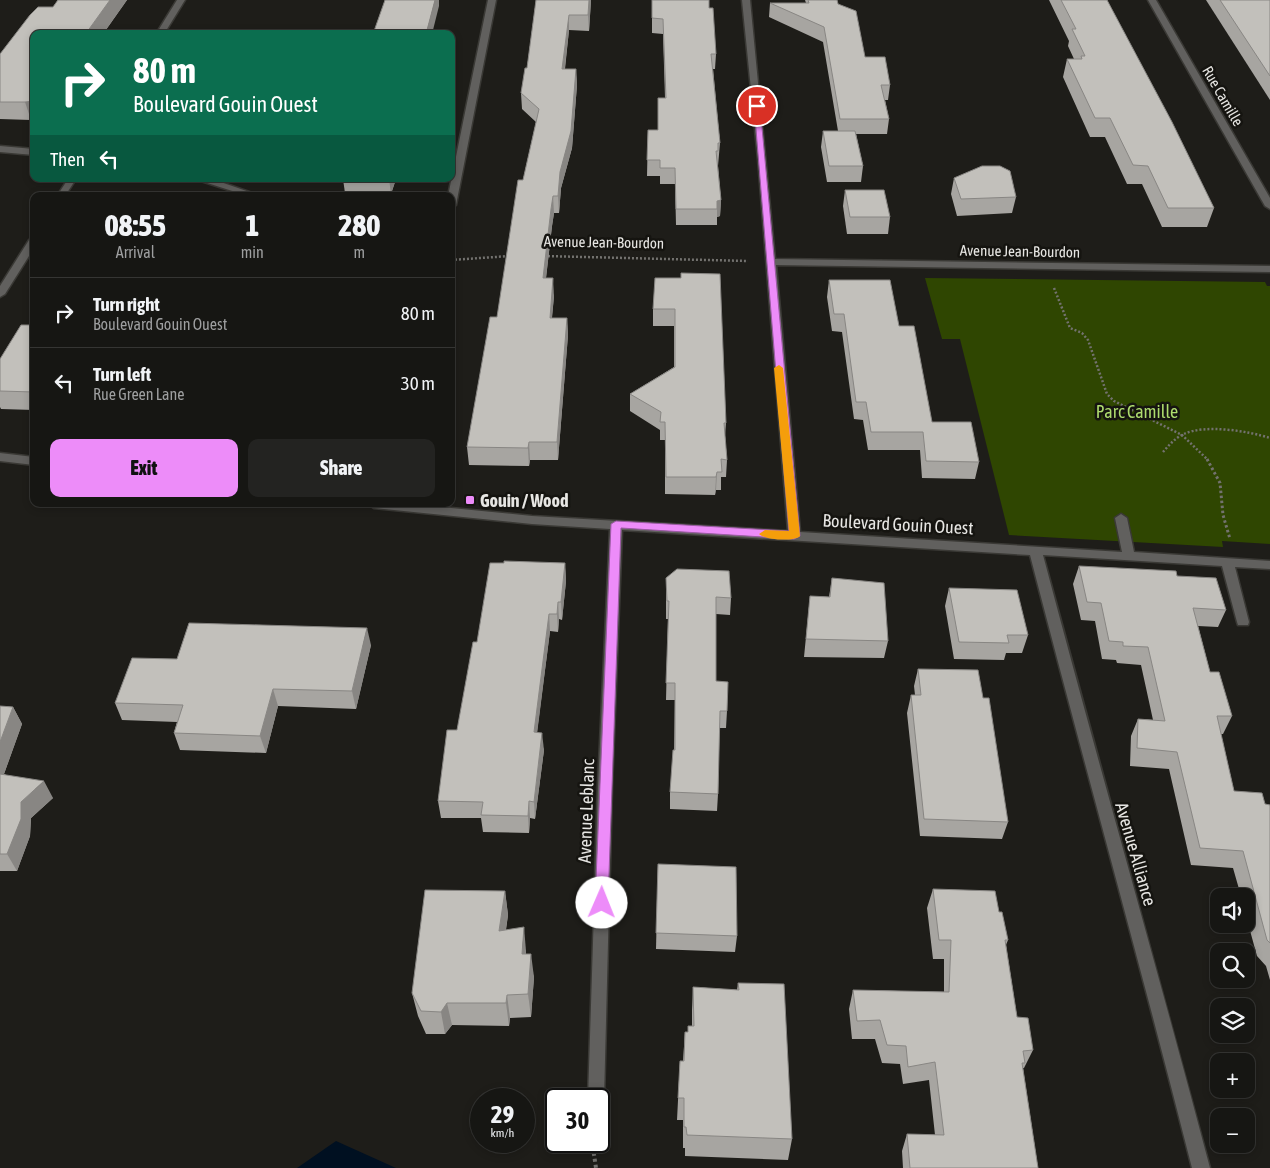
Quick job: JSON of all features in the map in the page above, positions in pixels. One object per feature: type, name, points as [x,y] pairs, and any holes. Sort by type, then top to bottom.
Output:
[{"type":"street","points":[[162,30],[181,0]]},
{"type":"street","points":[[454,192],[492,0]]},
{"type":"street","points":[[746,0],[794,536]]},
{"type":"street","name":"Rue Camille","points":[[1152,0],[1270,206]]},
{"type":"street","points":[[0,149],[30,152]]},
{"type":"street","points":[[213,182],[244,192]]},
{"type":"street","points":[[0,294],[30,246]]},
{"type":"street","name":"Avenue Jean-Bourdon","points":[[770,262],[1270,269]]},
{"type":"street","points":[[0,457],[30,461]]},
{"type":"street","name":"Boulevard Gouin Ouest","points":[[408,507],[532,520],[1270,565]]},
{"type":"street","points":[[1121,518],[1129,556]]},
{"type":"street","name":"Avenue Leblanc","points":[[596,1088],[605,786],[616,524]]},
{"type":"street","name":"Avenue Alliance","points":[[1034,550],[1152,979],[1201,1168]]},
{"type":"street","points":[[1227,561],[1243,622]]},
{"type":"path","points":[[455,260],[512,256]]},
{"type":"path","name":"Avenue Jean-Bourdon","points":[[540,256],[757,261]]},
{"type":"path","points":[[1045,266],[1070,328],[1082,333],[1088,340],[1107,394],[1123,407],[1182,435],[1206,456],[1214,468],[1220,483],[1223,516],[1230,541]]},
{"type":"path","points":[[1163,452],[1173,440],[1192,431],[1252,433],[1270,438]]},
{"type":"path","points":[[594,1153],[596,1168]]},
{"type":"green space","name":"Parc Camille","points":[[925,278],[1265,282],[1267,286],[1270,286],[1270,544],[1222,541],[1223,547],[1009,535],[960,339],[942,339]]},
{"type":"water","points":[[336,1141],[396,1168],[297,1168]]},
{"type":"building","points":[[58,0],[110,0],[88,30],[30,30],[30,101],[0,102],[0,54],[38,7],[53,7]]},
{"type":"building","points":[[385,0],[435,0],[427,30],[374,30]]},
{"type":"building","points":[[536,0],[589,0],[588,15],[569,15],[562,69],[576,69],[571,131],[560,172],[558,196],[553,196],[543,278],[553,278],[550,318],[567,318],[557,442],[529,442],[528,448],[467,447],[490,317],[497,317],[518,180],[523,180],[539,109],[521,93],[525,68],[527,68]]},
{"type":"building","points":[[652,0],[709,0],[709,8],[713,8],[716,54],[711,54],[720,143],[718,143],[718,151],[716,151],[721,200],[717,201],[717,209],[676,209],[675,168],[660,168],[660,160],[647,160],[648,130],[658,130],[658,98],[666,98],[663,19],[652,18]]},
{"type":"building","points":[[808,0],[837,0],[838,4],[856,11],[865,57],[885,57],[890,85],[881,85],[889,119],[840,119],[824,27],[770,3],[809,3]]},
{"type":"building","points":[[1061,0],[1107,0],[1172,122],[1214,208],[1168,208],[1148,166],[1133,165],[1110,118],[1095,118],[1067,59],[1082,59],[1081,56],[1085,56],[1072,29],[1076,29]]},
{"type":"building","points":[[1220,0],[1270,0],[1270,76]]},
{"type":"building","points":[[823,131],[855,131],[863,166],[829,166]]},
{"type":"building","points":[[982,166],[1000,166],[1010,171],[1016,197],[961,199],[954,178]]},
{"type":"building","points":[[845,190],[884,190],[890,217],[850,217]]},
{"type":"building","points":[[681,273],[720,274],[726,423],[724,423],[727,460],[721,459],[722,472],[717,472],[716,477],[666,477],[665,422],[660,422],[661,412],[630,394],[675,367],[675,309],[653,309],[655,278],[681,278]]},
{"type":"building","points":[[829,280],[890,280],[899,326],[914,326],[932,422],[971,422],[979,462],[926,461],[923,432],[871,432],[866,402],[856,402],[844,314],[834,314]]},
{"type":"building","points":[[21,325],[30,325],[30,392],[0,391],[0,359]]},
{"type":"building","points":[[504,561],[565,563],[561,602],[558,602],[557,614],[549,614],[534,732],[542,733],[534,802],[529,801],[528,816],[481,815],[483,802],[438,801],[447,730],[457,730],[473,642],[477,642],[490,563],[504,563]]},
{"type":"building","points":[[1079,566],[1176,571],[1177,576],[1216,578],[1226,610],[1193,608],[1210,672],[1219,672],[1232,716],[1217,716],[1234,791],[1262,793],[1265,804],[1270,805],[1270,943],[1267,940],[1255,896],[1255,888],[1253,888],[1243,851],[1200,848],[1177,752],[1137,748],[1138,719],[1165,721],[1148,647],[1123,646],[1123,642],[1109,641],[1101,603],[1087,602]]},
{"type":"building","points":[[677,569],[729,571],[731,598],[716,597],[716,681],[728,682],[727,711],[720,711],[718,794],[670,792],[673,750],[675,750],[675,683],[666,683],[669,601],[667,601],[666,578]]},
{"type":"building","points":[[832,578],[884,583],[888,641],[806,639],[810,596],[830,597]]},
{"type":"building","points":[[949,588],[1017,590],[1028,635],[1007,635],[1009,643],[959,642]]},
{"type":"building","points":[[189,623],[367,628],[352,691],[273,689],[260,736],[174,733],[183,705],[115,703],[132,658],[177,659]]},
{"type":"building","points":[[918,669],[978,670],[983,698],[989,698],[1008,822],[924,819],[911,695],[921,695]]},
{"type":"building","points":[[0,706],[13,707],[0,742]]},
{"type":"building","points":[[0,774],[44,781],[21,802],[21,819],[7,854],[0,854]]},
{"type":"building","points":[[658,864],[736,867],[737,936],[656,933]]},
{"type":"building","points":[[933,889],[995,891],[999,912],[1002,912],[1008,940],[1005,940],[1017,1017],[1028,1018],[1033,1050],[1023,1051],[1025,1063],[1022,1063],[1038,1168],[910,1168],[907,1134],[944,1135],[935,1062],[908,1067],[906,1046],[887,1045],[880,1020],[857,1021],[853,990],[949,992],[951,940],[939,940]]},
{"type":"building","points":[[425,890],[505,891],[499,931],[524,927],[522,954],[531,954],[528,994],[507,995],[506,1003],[447,1003],[441,1012],[421,1011],[412,993]]},
{"type":"building","points":[[738,983],[784,984],[792,1139],[687,1135],[686,1127],[684,1127],[684,1098],[678,1098],[680,1061],[684,1061],[685,1032],[688,1032],[688,1026],[694,1026],[693,987],[739,990]]},
{"type":"slow traffic","points":[[765,534],[794,536],[779,368]]},
{"type":"place","name":"Gouin / Wood","points":[[470,500]]},
{"type":"route","points":[[602,903],[616,524],[794,536],[757,106]]}]
